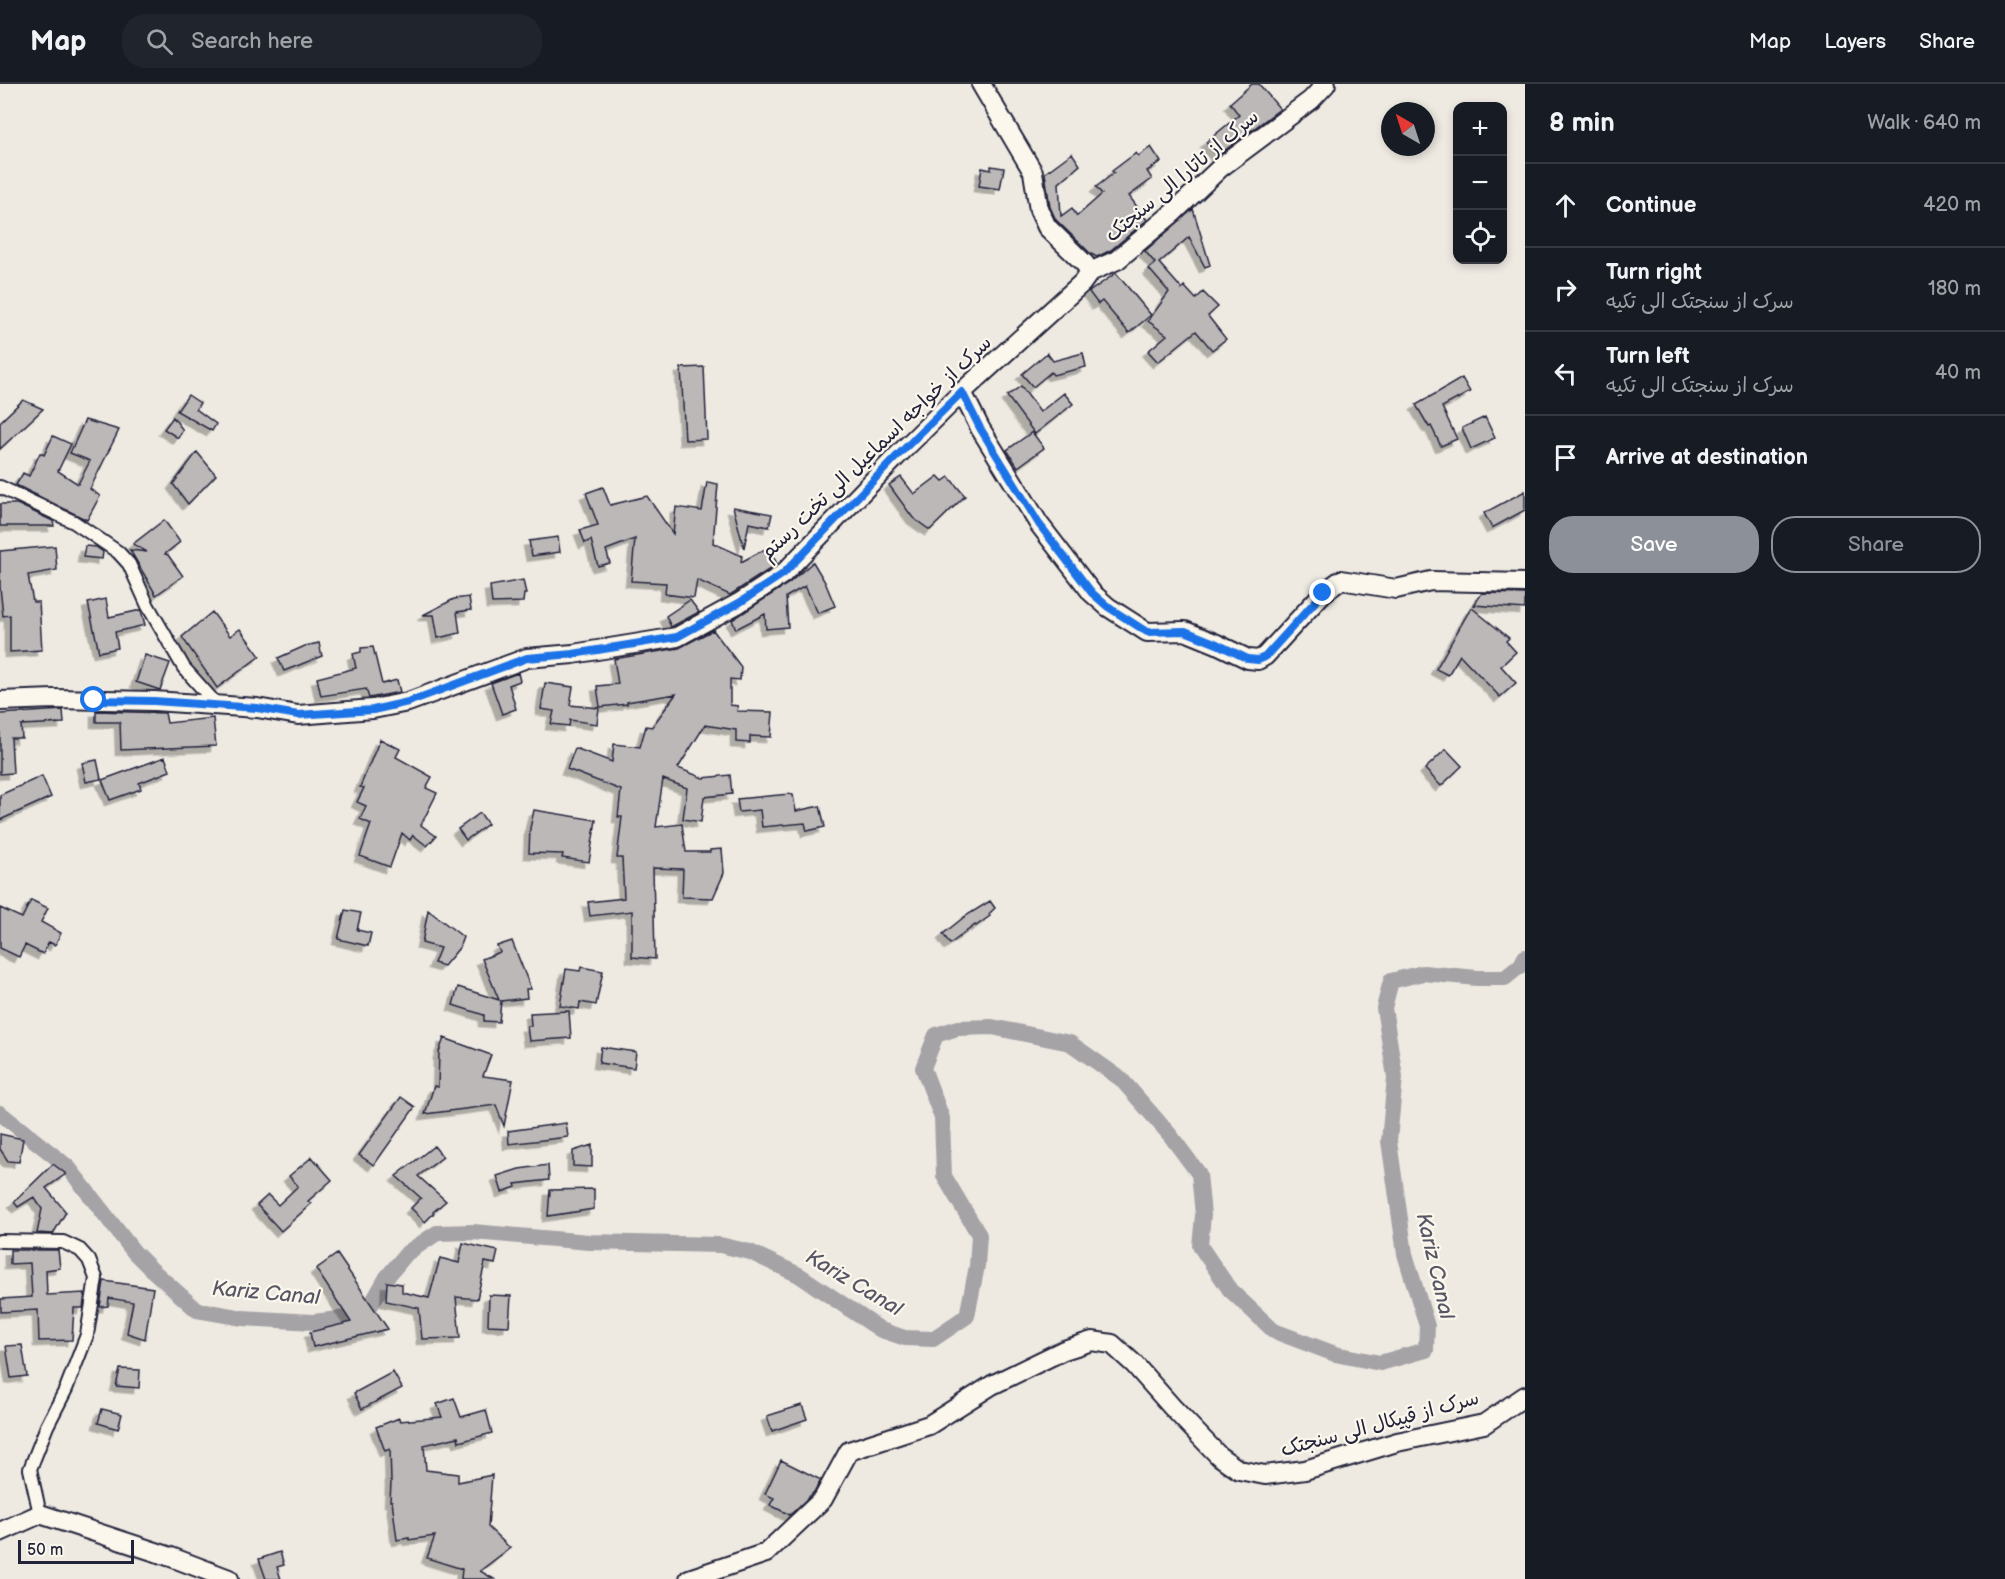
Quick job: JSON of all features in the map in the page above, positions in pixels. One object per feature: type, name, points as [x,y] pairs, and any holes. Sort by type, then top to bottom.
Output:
[{"type":"street","points":[[981,84],[1033,172],[1039,210],[1047,227],[1090,272]]},
{"type":"street","name":"سرک از تاتارا الی سنجتک","points":[[1090,272],[1117,260],[1174,212],[1220,168],[1311,100],[1326,84]]},
{"type":"street","name":"سرک از خواجه اسماعیل الی تخت رستم","points":[[0,701],[54,699],[154,701],[257,708],[298,715],[373,710],[408,702],[527,658],[573,654],[677,637],[739,603],[783,574],[962,392],[1069,296],[1090,272]]},
{"type":"street","points":[[962,392],[980,428],[1039,524],[1085,585],[1108,607],[1147,632],[1185,631],[1248,659],[1258,660],[1265,657],[1323,593],[1341,580],[1396,589],[1431,581],[1525,583]]},
{"type":"street","points":[[0,487],[74,522],[118,552],[129,564],[148,606],[184,668],[217,705]]},
{"type":"street","points":[[0,1241],[63,1242],[80,1250],[89,1260],[96,1278],[87,1335],[66,1389],[47,1426],[30,1469],[40,1514]]},
{"type":"street","name":"سرک از قپیکال الی سنجتک","points":[[689,1579],[766,1553],[823,1499],[849,1451],[929,1425],[992,1385],[1064,1350],[1092,1341],[1112,1344],[1134,1364],[1219,1456],[1239,1470],[1265,1475],[1305,1470],[1397,1442],[1484,1424],[1525,1395]]},
{"type":"street","points":[[0,1532],[40,1514],[171,1557],[229,1579]]},
{"type":"building","points":[[1252,84],[1259,84],[1280,109],[1217,156],[1206,142],[1239,115],[1230,103]]},
{"type":"building","points":[[1151,147],[1161,162],[1147,171],[1152,179],[1129,196],[1147,220],[1111,250],[1097,257],[1091,254],[1056,220],[1050,207],[1045,173],[1072,153],[1080,165],[1059,183],[1061,216],[1072,208],[1077,216],[1102,194],[1096,187],[1114,173],[1112,171],[1136,153],[1138,156]]},
{"type":"building","points":[[991,166],[1004,168],[1000,189],[979,186],[982,168],[991,170]]},
{"type":"building","points":[[1193,209],[1210,265],[1205,267],[1189,237],[1159,263],[1182,289],[1184,286],[1196,299],[1203,292],[1218,307],[1208,316],[1226,339],[1212,350],[1196,331],[1158,362],[1148,351],[1167,335],[1148,321],[1169,292],[1149,269],[1155,263],[1145,251]]},
{"type":"building","points":[[1116,273],[1151,315],[1129,333],[1102,301],[1098,304],[1089,292]]},
{"type":"building","points":[[1047,353],[1053,361],[1083,353],[1086,367],[1053,375],[1051,372],[1033,387],[1022,374]]},
{"type":"building","points":[[704,367],[707,439],[685,440],[681,368]]},
{"type":"building","points":[[1462,378],[1470,392],[1442,407],[1457,439],[1441,446],[1431,426],[1429,427],[1416,405]]},
{"type":"building","points":[[1021,386],[1040,412],[1064,393],[1073,404],[1035,434],[1007,396]]},
{"type":"building","points":[[188,395],[200,403],[196,409],[216,424],[212,431],[177,411]]},
{"type":"building","points":[[23,400],[43,409],[0,449],[0,422]]},
{"type":"building","points":[[173,417],[183,430],[178,438],[164,429]]},
{"type":"building","points":[[1485,417],[1495,438],[1471,449],[1462,428]]},
{"type":"building","points":[[85,420],[119,430],[90,489],[100,496],[87,520],[16,485],[23,473],[29,476],[40,453],[44,455],[53,436],[71,444],[58,471],[78,484],[90,461],[70,453]]},
{"type":"building","points":[[1032,432],[1044,448],[1018,467],[1007,450]]},
{"type":"building","points":[[197,452],[216,475],[188,504],[173,484]]},
{"type":"building","points":[[938,476],[943,481],[949,477],[965,496],[930,530],[913,518],[889,485],[901,477],[914,494]]},
{"type":"building","points":[[707,482],[718,484],[713,543],[742,556],[741,562],[769,547],[776,565],[730,595],[697,580],[694,598],[665,594],[666,583],[631,581],[635,539],[606,550],[610,563],[598,566],[591,540],[585,543],[580,530],[598,525],[586,493],[603,487],[610,505],[647,496],[673,534],[676,507],[702,511]]},
{"type":"building","points":[[1525,491],[1525,510],[1492,528],[1484,513]]},
{"type":"building","points":[[0,504],[17,504],[53,521],[54,526],[0,526]]},
{"type":"building","points":[[733,507],[772,514],[769,527],[749,523],[744,548]]},
{"type":"building","points":[[164,520],[180,542],[165,554],[183,576],[156,595],[130,550],[147,552],[133,544]]},
{"type":"building","points":[[558,537],[560,552],[532,556],[529,541]]},
{"type":"building","points":[[55,546],[57,570],[28,575],[33,602],[39,602],[42,650],[10,652],[10,615],[3,616],[0,551]]},
{"type":"building","points":[[85,546],[96,547],[103,552],[102,559],[83,557]]},
{"type":"building","points":[[813,562],[835,606],[818,613],[805,586],[786,597],[788,627],[766,629],[765,614],[736,629],[732,620],[789,583]]},
{"type":"building","points":[[523,580],[526,594],[524,594],[523,602],[492,603],[490,586]]},
{"type":"building","points":[[1482,593],[1525,594],[1525,609],[1474,605]]},
{"type":"building","points":[[469,597],[471,610],[457,612],[460,633],[438,638],[434,615],[423,615],[454,599]]},
{"type":"building","points":[[106,599],[109,617],[141,610],[145,625],[115,632],[118,648],[99,652],[88,603]]},
{"type":"building","points":[[690,600],[699,612],[671,627],[666,616]]},
{"type":"building","points":[[1472,608],[1509,638],[1506,641],[1516,652],[1501,666],[1516,683],[1500,697],[1460,655],[1448,675],[1436,669]]},
{"type":"building","points":[[212,612],[230,636],[240,629],[260,656],[217,688],[182,637]]},
{"type":"building","points":[[713,630],[741,667],[740,680],[730,679],[730,705],[738,706],[737,711],[773,712],[771,737],[750,736],[750,743],[736,742],[736,730],[705,725],[678,768],[703,778],[730,775],[732,794],[704,797],[701,822],[683,819],[687,788],[663,779],[656,827],[682,824],[686,852],[710,852],[710,850],[722,849],[724,873],[713,898],[682,897],[683,869],[653,868],[655,959],[632,957],[632,911],[590,916],[588,902],[624,898],[622,858],[617,858],[622,817],[618,817],[621,790],[567,769],[575,748],[612,762],[614,744],[640,747],[646,726],[652,727],[676,694],[600,707],[597,686],[618,684],[614,659],[679,648]]},
{"type":"building","points":[[319,643],[322,656],[284,671],[278,658],[305,646]]},
{"type":"building","points":[[373,647],[382,684],[397,680],[400,692],[369,698],[366,689],[321,696],[317,678],[356,668],[353,654],[361,652],[361,648]]},
{"type":"building","points":[[145,655],[170,663],[160,690],[136,682]]},
{"type":"building","points":[[518,673],[520,681],[509,685],[516,709],[502,714],[491,683]]},
{"type":"building","points":[[545,683],[573,687],[570,705],[599,708],[597,724],[570,720],[569,726],[551,724],[554,711],[541,709]]},
{"type":"building","points":[[63,710],[64,723],[21,725],[22,738],[11,738],[13,773],[0,774],[0,714]]},
{"type":"building","points":[[96,711],[165,713],[167,723],[213,718],[216,746],[121,750],[120,722],[96,722]]},
{"type":"building","points":[[380,739],[400,749],[396,757],[432,777],[426,788],[437,793],[421,825],[436,836],[427,846],[413,835],[410,840],[402,833],[390,867],[360,856],[371,824],[360,819],[366,806],[357,802],[364,788],[360,787]]},
{"type":"building","points":[[1446,749],[1462,766],[1441,786],[1425,769]]},
{"type":"building","points":[[165,757],[170,771],[139,783],[141,789],[110,800],[102,780]]},
{"type":"building","points":[[97,760],[101,779],[86,782],[82,763]]},
{"type":"building","points":[[42,776],[51,797],[0,820],[0,795]]},
{"type":"building","points":[[793,795],[796,811],[820,806],[825,827],[807,831],[805,823],[762,827],[760,810],[739,812],[737,799]]},
{"type":"building","points":[[534,810],[596,820],[589,862],[562,858],[563,854],[529,853],[530,828]]},
{"type":"building","points":[[480,813],[488,824],[466,840],[458,829]]},
{"type":"building","points":[[31,900],[48,908],[41,922],[61,933],[55,945],[49,942],[43,954],[25,945],[19,957],[0,948],[0,908],[22,918]]},
{"type":"building","points":[[990,901],[995,908],[989,914],[990,916],[950,944],[943,934],[964,917]]},
{"type":"building","points":[[345,910],[361,913],[357,930],[371,933],[368,946],[338,939]]},
{"type":"building","points":[[428,910],[463,937],[459,948],[444,966],[434,963],[440,948],[422,943]]},
{"type":"building","points":[[512,941],[531,989],[526,989],[527,998],[501,1001],[499,1022],[484,1021],[484,1015],[453,1005],[458,987],[499,1000],[482,959],[500,952],[497,946]]},
{"type":"building","points":[[581,967],[603,971],[596,1005],[580,1002],[579,1009],[560,1006],[566,969],[580,971]]},
{"type":"building","points":[[569,1011],[571,1038],[529,1041],[527,1026],[531,1026],[530,1013]]},
{"type":"building","points":[[444,1038],[491,1055],[483,1076],[513,1080],[504,1126],[496,1105],[425,1114],[434,1086],[438,1087],[439,1052]]},
{"type":"building","points":[[601,1047],[636,1052],[634,1068],[599,1063]]},
{"type":"building","points":[[401,1097],[415,1107],[374,1165],[359,1155]]},
{"type":"building","points":[[566,1123],[568,1137],[509,1144],[508,1131]]},
{"type":"building","points":[[0,1134],[23,1139],[19,1162],[8,1161],[0,1149]]},
{"type":"building","points":[[592,1145],[592,1167],[573,1166],[573,1151]]},
{"type":"building","points":[[434,1146],[443,1157],[418,1176],[446,1201],[425,1222],[411,1208],[421,1198],[396,1176]]},
{"type":"building","points":[[312,1157],[332,1180],[308,1201],[311,1204],[281,1231],[257,1205],[268,1195],[278,1205],[298,1186],[289,1176]]},
{"type":"building","points":[[53,1164],[66,1174],[46,1188],[66,1212],[53,1234],[37,1233],[42,1209],[34,1197],[18,1207],[14,1202]]},
{"type":"building","points":[[548,1165],[549,1180],[515,1184],[516,1187],[502,1192],[497,1176],[519,1169]]},
{"type":"building","points":[[594,1189],[594,1209],[548,1216],[550,1190]]},
{"type":"building","points":[[463,1243],[498,1251],[495,1264],[485,1262],[477,1299],[456,1297],[460,1338],[422,1339],[419,1308],[386,1301],[387,1282],[402,1284],[402,1292],[429,1298],[440,1258],[459,1263]]},
{"type":"building","points":[[10,1250],[58,1250],[60,1268],[46,1270],[47,1295],[85,1293],[83,1308],[74,1308],[72,1340],[39,1341],[38,1310],[1,1312],[1,1299],[32,1297],[30,1263],[10,1264]]},
{"type":"building","points":[[337,1254],[388,1329],[313,1347],[310,1332],[351,1322],[316,1269]]},
{"type":"building","points":[[104,1281],[153,1288],[145,1339],[127,1333],[133,1302],[109,1298],[108,1306],[100,1307]]},
{"type":"building","points":[[489,1295],[511,1296],[509,1326],[488,1325]]},
{"type":"building","points":[[22,1345],[27,1376],[11,1378],[6,1346]]},
{"type":"building","points":[[120,1369],[140,1370],[139,1388],[116,1386]]},
{"type":"building","points":[[393,1372],[402,1388],[362,1409],[354,1393]]},
{"type":"building","points":[[454,1398],[461,1417],[486,1410],[492,1433],[459,1442],[458,1437],[424,1445],[426,1470],[458,1474],[458,1482],[492,1475],[488,1527],[510,1548],[480,1571],[494,1579],[461,1579],[462,1569],[427,1558],[435,1536],[397,1540],[392,1501],[390,1501],[390,1449],[385,1451],[376,1427],[399,1418],[400,1421],[442,1417],[437,1404]]},
{"type":"building","points":[[802,1405],[807,1419],[772,1431],[767,1416]]},
{"type":"building","points":[[102,1409],[122,1414],[118,1429],[98,1423]]},
{"type":"building","points":[[781,1460],[821,1480],[814,1492],[790,1515],[770,1505],[774,1498],[765,1494]]},
{"type":"building","points":[[280,1552],[284,1565],[277,1567],[281,1579],[266,1579],[259,1559]]},
{"type":"waterway","name":"Kariz Canal","points":[[0,1113],[68,1167],[134,1252],[197,1310],[243,1318],[313,1322],[355,1317],[371,1305],[387,1277],[407,1253],[437,1233],[473,1232],[589,1242],[720,1245],[750,1252],[799,1275],[881,1330],[905,1338],[933,1339],[967,1316],[977,1266],[979,1235],[944,1176],[942,1118],[923,1068],[936,1035],[958,1028],[992,1027],[1070,1043],[1121,1079],[1170,1135],[1199,1174],[1203,1215],[1200,1246],[1230,1290],[1274,1331],[1335,1354],[1380,1363],[1426,1350],[1427,1326],[1405,1254],[1389,1141],[1395,1077],[1384,1008],[1391,981],[1423,973],[1505,978],[1521,965],[1525,957]]},
{"type":"route","points":[[94,700],[154,701],[257,708],[298,715],[373,710],[408,702],[527,658],[573,654],[677,637],[739,603],[783,574],[962,392],[980,428],[1039,524],[1092,593],[1108,607],[1147,632],[1185,631],[1248,659],[1258,660],[1265,657],[1323,593]]}]
